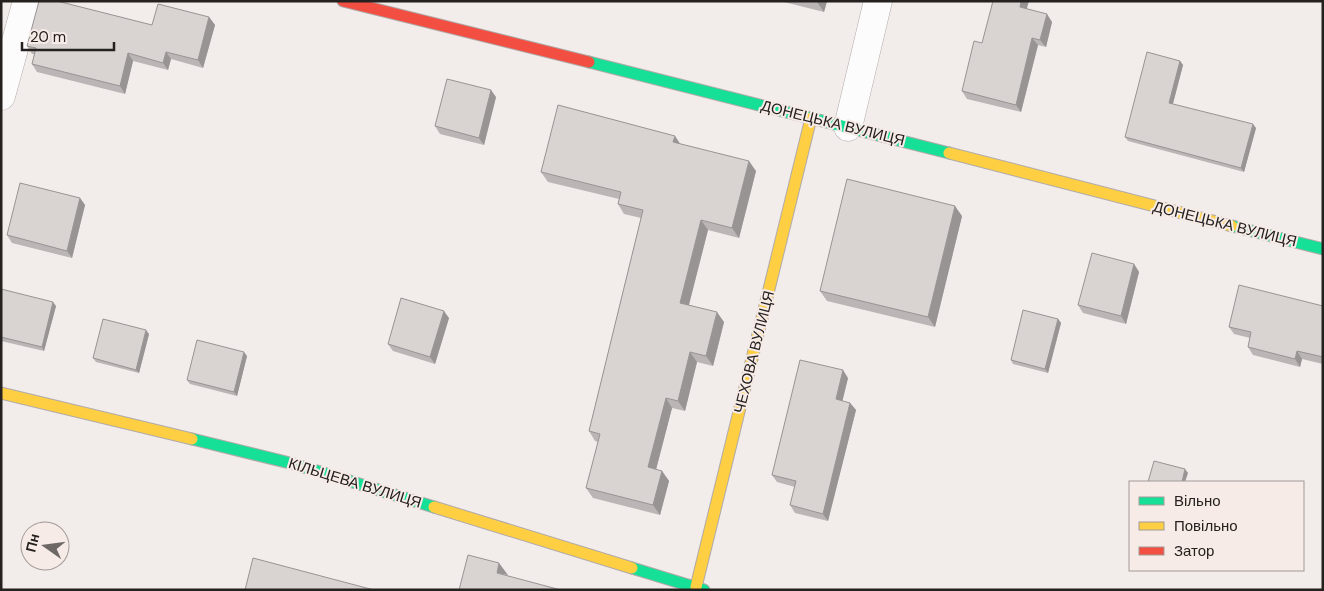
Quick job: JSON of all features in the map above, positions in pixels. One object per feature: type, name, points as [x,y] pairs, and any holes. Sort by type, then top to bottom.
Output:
[{"type":"street","points":[[1,96],[27,1]]},
{"type":"street","name":"ДОНЕЦЬКА ВУЛИЦЯ","points":[[343,1],[848,127],[1323,249]]},
{"type":"street","points":[[848,127],[878,1]]},
{"type":"street","name":"ЧЕХОВА ВУЛИЦЯ","points":[[700,589],[811,118]]},
{"type":"street","name":"КІЛЬЦЕВА ВУЛИЦЯ","points":[[1,393],[294,464],[700,589]]},
{"type":"building","points":[[39,1],[57,1],[152,25],[158,4],[209,17],[198,60],[166,52],[163,63],[128,53],[120,86],[32,64],[36,48],[27,46]]},
{"type":"building","points":[[993,1],[1021,1],[1020,7],[1047,14],[1040,40],[1032,38],[1016,105],[962,91],[974,41],[982,43]]},
{"type":"building","points":[[1147,52],[1180,61],[1169,103],[1253,124],[1241,168],[1125,137]]},
{"type":"building","points":[[447,79],[491,90],[479,138],[435,126]]},
{"type":"building","points":[[558,105],[675,136],[673,142],[749,161],[732,228],[701,220],[680,303],[717,312],[706,356],[690,352],[678,401],[666,398],[648,467],[662,471],[653,505],[586,488],[600,434],[589,431],[643,210],[618,204],[621,192],[541,172]]},
{"type":"building","points":[[847,179],[955,206],[928,317],[820,291]]},
{"type":"building","points":[[20,183],[80,198],[67,251],[7,235]]},
{"type":"building","points":[[1092,253],[1134,264],[1121,316],[1078,305]]},
{"type":"building","points":[[1239,285],[1323,306],[1323,357],[1297,351],[1295,359],[1248,347],[1251,332],[1229,327]]},
{"type":"building","points":[[1,289],[53,302],[42,347],[1,337]]},
{"type":"building","points":[[401,298],[444,311],[430,357],[388,344]]},
{"type":"building","points":[[1023,310],[1058,319],[1045,369],[1011,360]]},
{"type":"building","points":[[103,319],[146,330],[136,370],[93,358]]},
{"type":"building","points":[[197,340],[244,352],[234,392],[187,380]]},
{"type":"building","points":[[800,360],[843,370],[836,399],[850,403],[823,514],[790,505],[796,481],[772,475]]},
{"type":"building","points":[[1154,461],[1185,469],[1182,481],[1148,481]]},
{"type":"building","points":[[468,555],[499,563],[497,573],[561,590],[459,590]]},
{"type":"building","points":[[253,558],[374,590],[245,590]]},
{"type":"traffic: fast","points":[[589,62],[949,153]]},
{"type":"traffic: fast","points":[[1232,226],[1323,249]]},
{"type":"traffic: fast","points":[[192,439],[294,464],[434,507]]},
{"type":"traffic: fast","points":[[632,568],[704,590]]},
{"type":"traffic: slow","points":[[696,587],[811,118]]},
{"type":"traffic: slow","points":[[949,153],[1232,226]]},
{"type":"traffic: slow","points":[[1,393],[192,439]]},
{"type":"traffic: slow","points":[[434,507],[632,568]]},
{"type":"traffic: jam","points":[[343,1],[589,62]]}]
